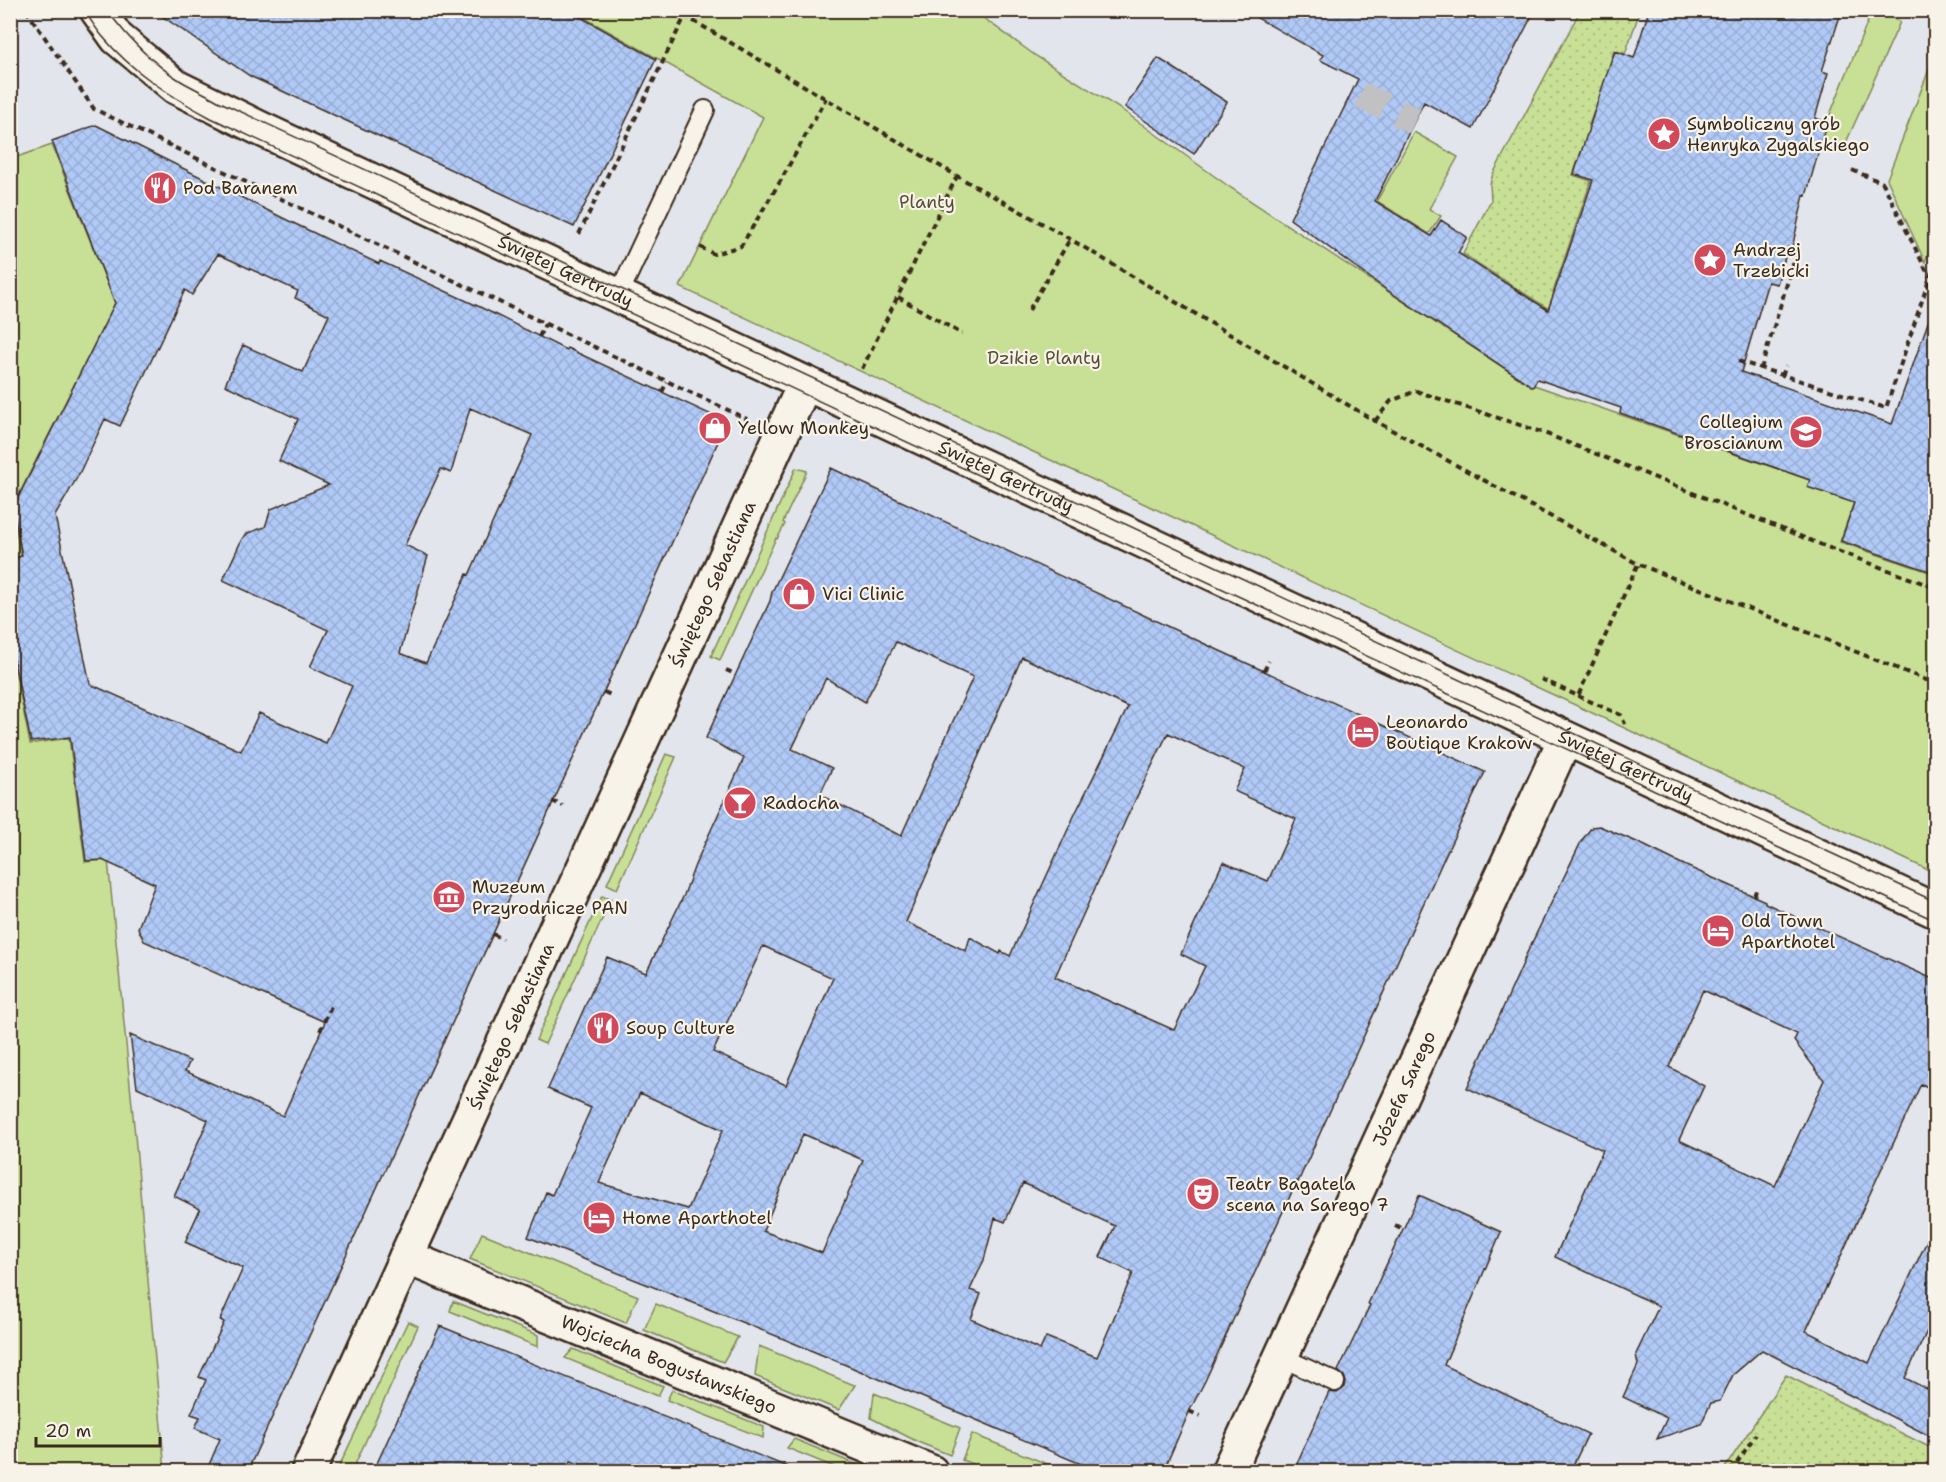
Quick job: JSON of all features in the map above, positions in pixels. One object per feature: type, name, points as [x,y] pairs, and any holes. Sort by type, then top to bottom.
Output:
[{"type":"street","name":"Świętej Gertrudy","points":[[97,10],[117,38],[176,87],[259,128],[1935,911]]},
{"type":"street","name":"Świętego Sebastiana","points":[[308,1472],[805,383]]},
{"type":"street","name":"Józefa Sarego","points":[[1228,1472],[1565,739]]},
{"type":"street","name":"Wojciecha Bogusławskiego","points":[[406,1257],[931,1472]]},
{"type":"lane","points":[[618,296],[705,110]]},
{"type":"lane","points":[[1281,1357],[1335,1382]]},
{"type":"path","points":[[26,10],[94,109],[752,422]]},
{"type":"path","points":[[675,10],[957,176],[1070,239],[1375,421],[1638,564],[1935,684]]},
{"type":"path","points":[[579,234],[685,16]]},
{"type":"path","points":[[700,247],[714,254],[741,246],[781,180],[826,98]]},
{"type":"path","points":[[1852,170],[1884,183],[1929,277]]},
{"type":"path","points":[[862,369],[957,176]]},
{"type":"path","points":[[1029,310],[1070,239]]},
{"type":"path","points":[[1761,369],[1797,250]]},
{"type":"path","points":[[1738,362],[1886,408],[1935,259]]},
{"type":"path","points":[[898,297],[962,334]]},
{"type":"path","points":[[539,337],[545,324]]},
{"type":"path","points":[[1782,376],[1786,366]]},
{"type":"path","points":[[662,392],[668,382]]},
{"type":"path","points":[[1375,421],[1391,401],[1416,392],[1544,433],[1935,588]]},
{"type":"path","points":[[1541,679],[1578,696],[1638,564]]},
{"type":"path","points":[[1264,671],[1269,661]]},
{"type":"path","points":[[726,670],[735,674]]},
{"type":"path","points":[[604,692],[613,696]]},
{"type":"path","points":[[1395,730],[1399,722]]},
{"type":"path","points":[[552,801],[563,806]]},
{"type":"path","points":[[1754,896],[1757,888]]},
{"type":"path","points":[[493,934],[503,939]]},
{"type":"path","points":[[320,1031],[332,1004]]},
{"type":"path","points":[[1293,1188],[1304,1193]]},
{"type":"path","points":[[1395,1225],[1403,1228]]},
{"type":"path","points":[[1189,1411],[1200,1416]]},
{"type":"path","points":[[1731,1472],[1756,1434]]},
{"type":"green space","name":"Planty","points":[[572,11],[979,11],[989,17],[985,19],[1036,56],[1122,110],[1231,188],[1533,387],[1534,385],[1856,496],[1840,542],[1935,574],[1935,873],[680,287],[763,117]]},
{"type":"green space","points":[[1580,11],[1640,11],[1625,54],[1614,50],[1607,73],[1616,76],[1596,105],[1588,128],[1598,131],[1589,155],[1581,152],[1573,175],[1591,181],[1553,292],[1562,296],[1555,313],[1463,254],[1491,200],[1490,184],[1493,174]]},
{"type":"green space","points":[[1872,11],[1879,11],[1900,22],[1844,147],[1820,148],[1827,122]]},
{"type":"green space","points":[[1935,54],[1935,232],[1925,262],[1887,179]]},
{"type":"green space","points":[[1414,132],[1458,157],[1429,209],[1441,216],[1429,234],[1377,201]]},
{"type":"green space","points":[[52,145],[115,303],[12,508],[21,556],[11,560],[11,159]]},
{"type":"green space","points":[[796,468],[807,471],[783,522],[785,524],[776,538],[720,660],[711,656]]},
{"type":"green space","points":[[11,649],[30,744],[69,738],[85,862],[108,860],[165,1471],[11,1471]]},
{"type":"green space","points":[[666,754],[676,757],[617,889],[607,884]]},
{"type":"green space","points":[[602,896],[611,900],[545,1044],[536,1040]]},
{"type":"green space","points":[[482,1233],[638,1296],[626,1323],[470,1259]]},
{"type":"green space","points":[[453,1301],[538,1335],[538,1347],[450,1311]]},
{"type":"green space","points":[[656,1304],[738,1337],[723,1362],[644,1330]]},
{"type":"green space","points":[[408,1321],[418,1326],[352,1471],[337,1471]]},
{"type":"green space","points":[[759,1346],[855,1385],[839,1410],[755,1376]]},
{"type":"green space","points":[[573,1349],[663,1386],[658,1396],[565,1358]]},
{"type":"green space","points":[[1786,1375],[1935,1450],[1935,1471],[1723,1471]]},
{"type":"green space","points":[[672,1390],[764,1427],[763,1438],[667,1400]]},
{"type":"green space","points":[[874,1393],[960,1428],[950,1455],[871,1418]]},
{"type":"green space","points":[[972,1434],[1065,1471],[990,1471],[962,1460]]},
{"type":"green space","points":[[794,1439],[872,1471],[844,1471],[787,1448]]},
{"type":"building","points":[[153,10],[568,10],[656,59],[574,227],[250,76]]},
{"type":"building","points":[[1243,10],[1535,10],[1473,129],[1424,102],[1375,201],[1431,236],[1441,220],[1467,237],[1458,253],[1548,310],[1593,180],[1574,174],[1604,82],[1615,51],[1634,58],[1649,10],[1842,10],[1822,71],[1828,73],[1815,118],[1827,122],[1806,196],[1804,195],[1792,248],[1788,247],[1777,284],[1768,282],[1741,372],[1892,424],[1931,314],[1935,314],[1935,573],[1841,541],[1854,503],[1807,487],[1810,480],[1620,413],[1621,408],[1537,379],[1533,387],[1384,288],[1290,219],[1358,79],[1320,60],[1323,55]]},
{"type":"building","points":[[1158,58],[1227,102],[1194,154],[1125,107]]},
{"type":"building","points":[[96,125],[379,264],[380,261],[566,350],[567,348],[727,422],[247,1472],[206,1472],[220,1439],[195,1428],[200,1417],[191,1414],[206,1380],[199,1377],[224,1322],[220,1320],[243,1268],[185,1242],[200,1209],[174,1196],[208,1120],[137,1087],[130,1035],[190,1061],[185,1071],[283,1116],[325,1022],[144,941],[138,928],[155,884],[102,860],[86,861],[70,737],[31,742],[10,643],[10,560],[22,556],[13,508],[115,303],[52,141]],"holes":[[[218,254],[298,291],[295,298],[329,315],[303,372],[243,345],[225,385],[298,419],[279,461],[329,485],[271,509],[265,527],[248,533],[242,539],[223,580],[328,630],[310,667],[352,686],[326,743],[259,713],[241,751],[90,684],[55,516],[78,476],[105,419],[120,426],[185,290],[192,295]],[[470,408],[532,435],[469,575],[467,574],[426,663],[400,653],[428,556],[405,545],[441,469],[451,473]]]},
{"type":"building","points":[[831,468],[1205,644],[1485,772],[1163,1472],[1100,1472],[784,1339],[528,1237],[546,1192],[552,1195],[591,1108],[548,1089],[607,957],[646,973],[684,895],[695,865],[744,758],[706,738],[770,601],[772,592]],"holes":[[[896,642],[973,677],[901,836],[820,795],[832,768],[792,749],[826,678],[865,702]],[[1022,657],[1128,707],[1075,814],[1010,956],[1001,951],[1000,954],[970,937],[966,951],[906,922]],[[1168,733],[1245,769],[1234,791],[1296,819],[1268,881],[1223,862],[1181,954],[1205,966],[1174,1030],[1055,977],[1128,815]],[[763,946],[833,978],[786,1085],[713,1052]],[[640,1093],[723,1130],[688,1209],[599,1183]],[[803,1134],[863,1160],[822,1253],[763,1231]],[[1023,1183],[1115,1226],[1100,1257],[1133,1273],[1097,1357],[1046,1337],[1040,1350],[971,1319],[981,1294],[970,1290],[984,1260],[995,1218],[1005,1222]]]},
{"type":"building","points":[[1599,826],[1637,842],[1935,980],[1935,1090],[1921,1084],[1806,1331],[1869,1363],[1935,1224],[1935,1314],[1905,1378],[1935,1393],[1935,1439],[1762,1350],[1733,1375],[1720,1401],[1711,1403],[1701,1424],[1657,1439],[1667,1418],[1623,1397],[1638,1365],[1636,1354],[1659,1306],[1555,1257],[1603,1150],[1467,1088],[1524,959],[1582,840],[1592,827]],"holes":[[[1703,990],[1797,1034],[1794,1041],[1824,1080],[1775,1186],[1679,1140],[1704,1086],[1669,1067]]]},
{"type":"building","points":[[1419,1195],[1501,1232],[1444,1365],[1588,1434],[1570,1472],[1293,1472],[1329,1392],[1337,1393],[1345,1387],[1344,1376],[1338,1371]]},
{"type":"building","points":[[440,1326],[795,1470],[795,1472],[599,1472],[571,1461],[566,1472],[373,1472]]},
{"type":"tunnel","points":[[1360,95],[1415,121]]},
{"type":"tram line","points":[[84,10],[114,50],[167,92],[211,118],[1936,921]]},
{"type":"tram line","points":[[107,10],[132,40],[160,67],[218,101],[1936,902]]},
{"type":"place","name":"Symboliczny grób Henryka Zygalskiego","points":[[1664,134]]},
{"type":"place","name":"Pod Baranem","points":[[160,188]]},
{"type":"place","name":"Andrzej Trzebicki","points":[[1710,260]]},
{"type":"place","name":"Yellow Monkey","points":[[715,428]]},
{"type":"place","name":"Collegium Broscianum","points":[[1806,432]]},
{"type":"place","name":"Vici Clinic","points":[[799,594]]},
{"type":"place","name":"Leonardo Boutique Krakow","points":[[1363,732]]},
{"type":"place","name":"Radocha","points":[[740,803]]},
{"type":"place","name":"Muzeum Przyrodnicze PAN","points":[[449,897]]},
{"type":"place","name":"Old Town Aparthotel","points":[[1718,931]]},
{"type":"place","name":"Soup Culture","points":[[603,1028]]},
{"type":"place","name":"Teatr Bagatela scena na Sarego 7","points":[[1203,1194]]},
{"type":"place","name":"Home Aparthotel","points":[[599,1218]]},
{"type":"park label","name":"Dzikie Planty","points":[[1044,358]]}]
